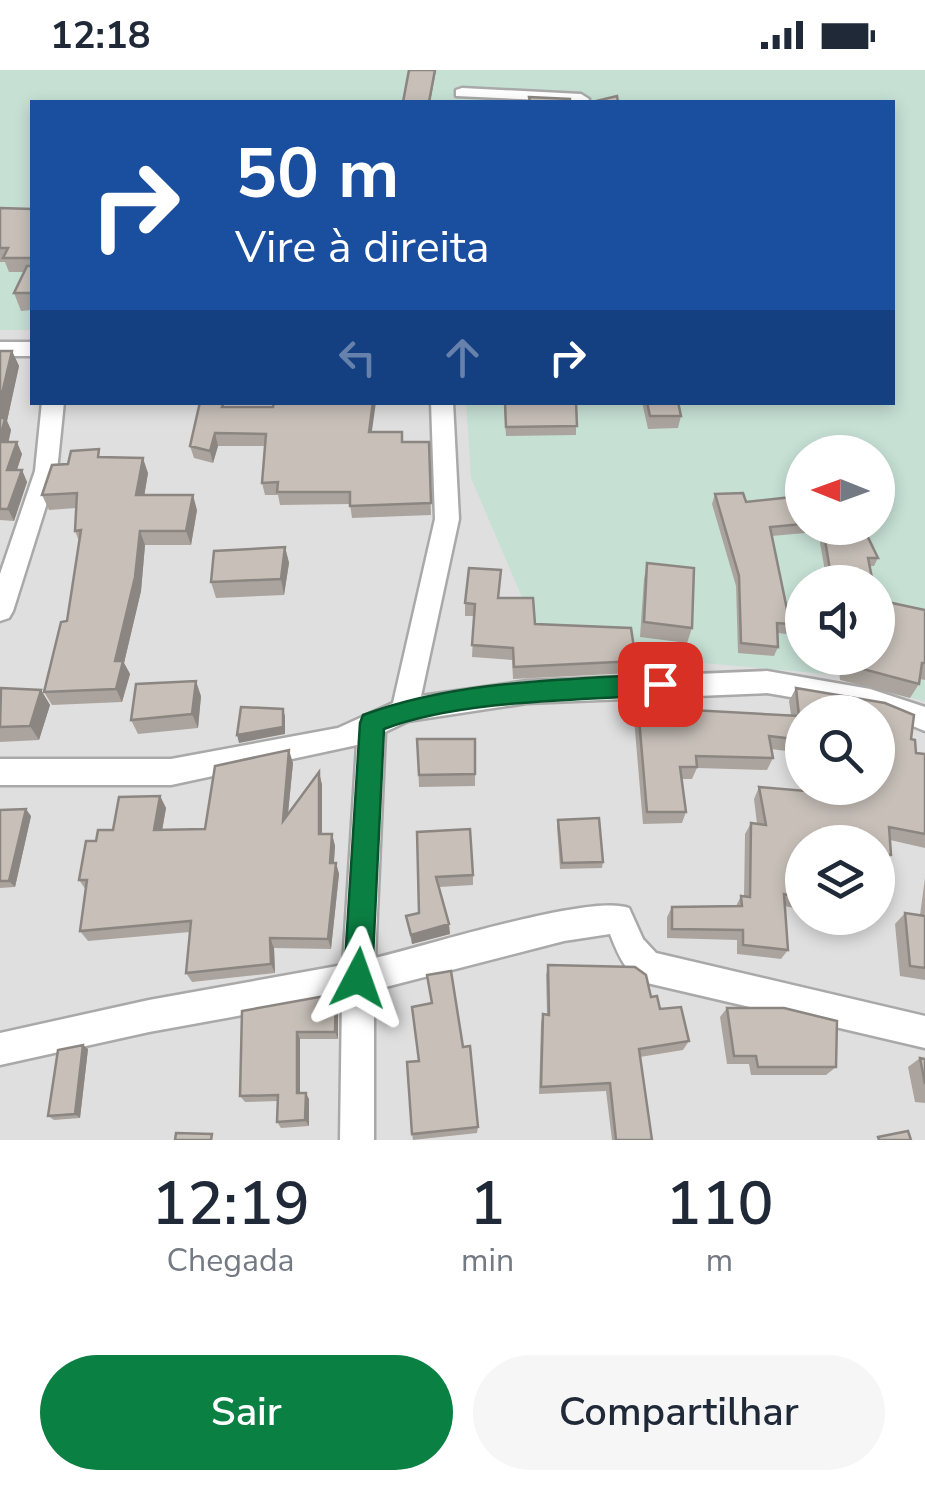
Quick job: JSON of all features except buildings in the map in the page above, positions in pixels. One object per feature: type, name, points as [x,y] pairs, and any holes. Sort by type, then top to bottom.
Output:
[{"type":"street","points":[[458,70],[462,98],[582,99]]},
{"type":"street","points":[[0,350],[30,349]]},
{"type":"street","points":[[0,610],[46,471],[54,405]]},
{"type":"street","points":[[404,710],[447,519],[442,405]]},
{"type":"street","points":[[0,772],[171,772],[341,738],[404,710],[527,692],[767,682],[870,700],[925,718]]},
{"type":"street","points":[[357,1140],[358,978],[372,723]]},
{"type":"street","points":[[0,1049],[149,1016],[358,978],[564,926],[618,918],[632,950],[646,967],[925,1032]]},
{"type":"shaded area","points":[[0,70],[925,70],[925,1140],[0,1140]]},
{"type":"green space","points":[[0,70],[925,70],[925,702],[837,675],[895,675],[895,565],[785,565],[785,670],[544,649],[471,478],[466,405],[895,405],[895,100],[30,100],[30,330],[0,330]]},
{"type":"route","points":[[358,978],[372,723],[404,710],[527,692],[660,684]]}]
